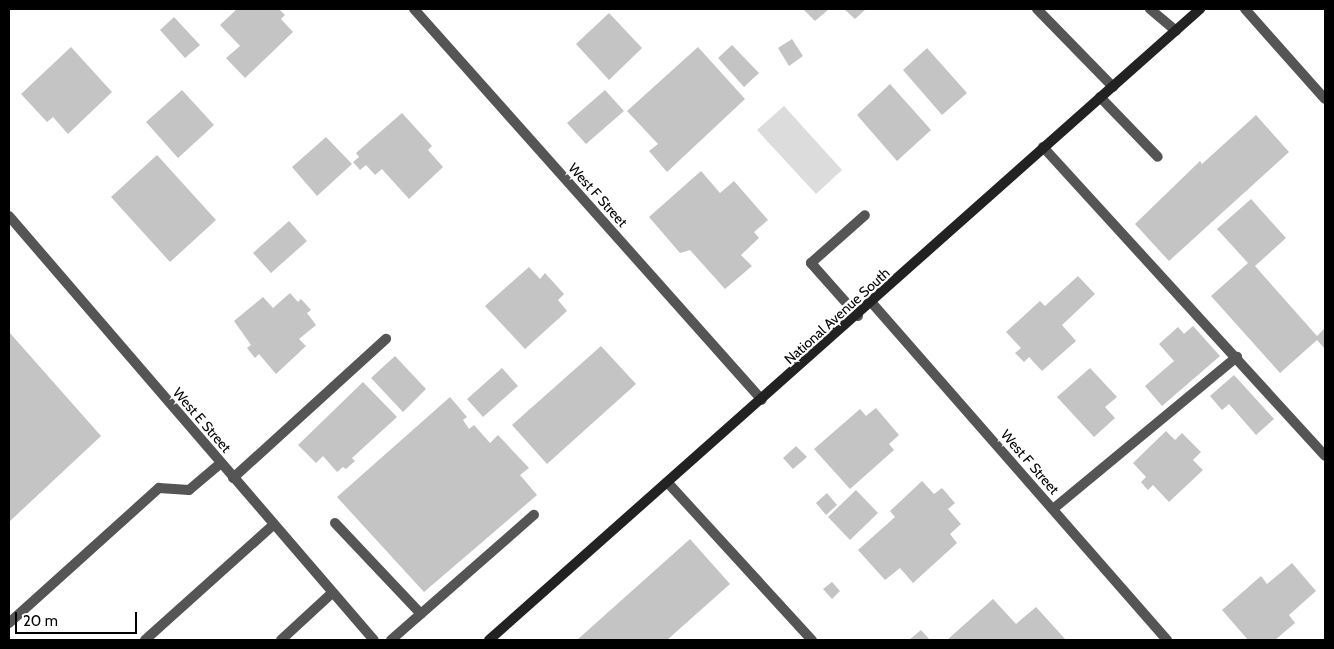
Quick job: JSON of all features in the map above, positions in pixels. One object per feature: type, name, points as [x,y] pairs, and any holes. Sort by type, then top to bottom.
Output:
[{"type":"main road","name":"National Avenue South","points":[[489,640],[858,316],[1043,147],[1200,9]]},
{"type":"street","name":"West F Street","points":[[414,9],[762,400]]},
{"type":"street","points":[[1037,9],[1113,87]]},
{"type":"street","points":[[1150,9],[1176,31]]},
{"type":"street","points":[[1245,9],[1325,100]]},
{"type":"street","points":[[1100,98],[1158,157]]},
{"type":"street","points":[[1043,147],[1237,357],[1325,456]]},
{"type":"street","points":[[858,316],[811,263],[865,215]]},
{"type":"street","name":"West E Street","points":[[9,216],[374,640]]},
{"type":"street","name":"West F Street","points":[[872,303],[1167,640]]},
{"type":"street","points":[[233,478],[386,340]]},
{"type":"street","points":[[1053,509],[1237,357]]},
{"type":"street","points":[[9,623],[159,488],[189,490],[221,463]]},
{"type":"street","points":[[668,482],[812,640]]},
{"type":"street","points":[[391,640],[534,515]]},
{"type":"street","points":[[335,523],[421,614]]},
{"type":"street","points":[[145,640],[274,525]]},
{"type":"street","points":[[280,640],[332,593]]},
{"type":"shaded area","points":[[784,106],[842,170],[816,194],[757,130]]},
{"type":"building","points":[[237,9],[279,9],[285,15],[281,19],[293,32],[245,78],[226,58],[240,46],[220,25]]},
{"type":"building","points":[[803,9],[829,9],[815,21]]},
{"type":"building","points":[[844,9],[866,9],[855,19]]},
{"type":"building","points":[[609,13],[642,48],[609,80],[576,44]]},
{"type":"building","points":[[174,17],[200,45],[185,58],[160,30]]},
{"type":"building","points":[[792,39],[803,56],[789,66],[778,48]]},
{"type":"building","points":[[732,45],[759,73],[744,87],[718,58]]},
{"type":"building","points":[[71,47],[112,92],[68,134],[53,117],[47,122],[21,94]]},
{"type":"building","points":[[698,47],[745,99],[667,172],[649,151],[658,144],[627,111]]},
{"type":"building","points":[[927,48],[967,93],[942,115],[903,70]]},
{"type":"building","points":[[890,84],[931,130],[897,161],[857,115]]},
{"type":"building","points":[[182,90],[214,125],[178,158],[146,122]]},
{"type":"building","points":[[605,90],[624,111],[586,144],[567,123]]},
{"type":"building","points":[[402,113],[432,146],[428,150],[443,167],[409,199],[382,169],[375,175],[366,165],[360,170],[353,162],[359,157],[356,153]]},
{"type":"building","points":[[1256,115],[1289,152],[1169,261],[1135,224],[1200,161],[1202,164]]},
{"type":"building","points":[[326,137],[352,164],[317,196],[292,167]]},
{"type":"building","points":[[157,155],[216,220],[170,262],[111,197]]},
{"type":"building","points":[[701,171],[720,193],[734,181],[768,220],[754,232],[759,238],[741,255],[752,266],[725,289],[690,250],[680,253],[649,217]]},
{"type":"building","points":[[1251,199],[1286,238],[1255,266],[1317,336],[1325,328],[1325,349],[1317,340],[1280,373],[1211,296],[1248,263],[1217,229]]},
{"type":"building","points":[[289,221],[307,241],[271,273],[253,253]]},
{"type":"building","points":[[529,267],[540,279],[545,273],[564,294],[558,300],[567,311],[525,349],[485,306]]},
{"type":"building","points":[[1078,276],[1095,294],[1062,325],[1076,341],[1042,371],[1029,357],[1024,362],[1015,353],[1021,348],[1006,332],[1040,301],[1045,306]]},
{"type":"building","points":[[290,293],[298,302],[301,299],[311,310],[307,313],[316,325],[299,339],[306,346],[276,374],[259,354],[255,358],[247,348],[251,345],[234,321],[263,297],[273,308]]},
{"type":"building","points":[[1193,326],[1220,356],[1162,406],[1145,386],[1174,361],[1159,344],[1178,327],[1184,334]]},
{"type":"building","points":[[9,332],[101,436],[9,522]]},
{"type":"building","points":[[601,346],[636,384],[547,464],[512,425]]},
{"type":"building","points":[[395,356],[426,389],[403,412],[371,378]]},
{"type":"building","points":[[502,368],[518,386],[483,417],[467,399]]},
{"type":"building","points":[[1090,368],[1117,397],[1105,407],[1115,418],[1094,437],[1057,397]]},
{"type":"building","points":[[1234,375],[1274,419],[1256,435],[1229,404],[1222,410],[1210,396]]},
{"type":"building","points":[[363,382],[397,417],[352,458],[355,461],[346,469],[343,467],[337,472],[323,456],[316,463],[298,445]]},
{"type":"building","points":[[450,397],[467,417],[463,420],[469,429],[474,425],[490,443],[498,435],[529,468],[520,475],[537,495],[424,592],[337,497]]},
{"type":"building","points":[[876,408],[899,435],[889,444],[894,450],[850,489],[814,449],[860,409],[866,416]]},
{"type":"building","points":[[1166,431],[1175,440],[1182,433],[1201,452],[1193,460],[1203,470],[1169,502],[1153,485],[1148,490],[1141,482],[1146,477],[1133,463]]},
{"type":"building","points":[[796,446],[807,457],[793,469],[783,458]]},
{"type":"building","points":[[922,481],[934,494],[942,488],[955,503],[948,509],[961,524],[950,534],[957,543],[913,583],[900,568],[885,580],[858,550],[895,517],[890,511]]},
{"type":"building","points":[[856,490],[878,513],[850,540],[828,517]]},
{"type":"building","points":[[827,493],[837,505],[826,515],[816,503]]},
{"type":"building","points":[[690,539],[730,584],[667,640],[577,640]]},
{"type":"building","points":[[1292,563],[1316,591],[1289,615],[1295,623],[1275,640],[1248,640],[1222,610],[1261,576],[1267,584]]},
{"type":"building","points":[[832,582],[840,591],[832,599],[823,589]]},
{"type":"building","points":[[993,599],[1016,624],[1036,607],[1066,640],[947,640]]},
{"type":"building","points":[[921,630],[930,640],[909,640]]}]
